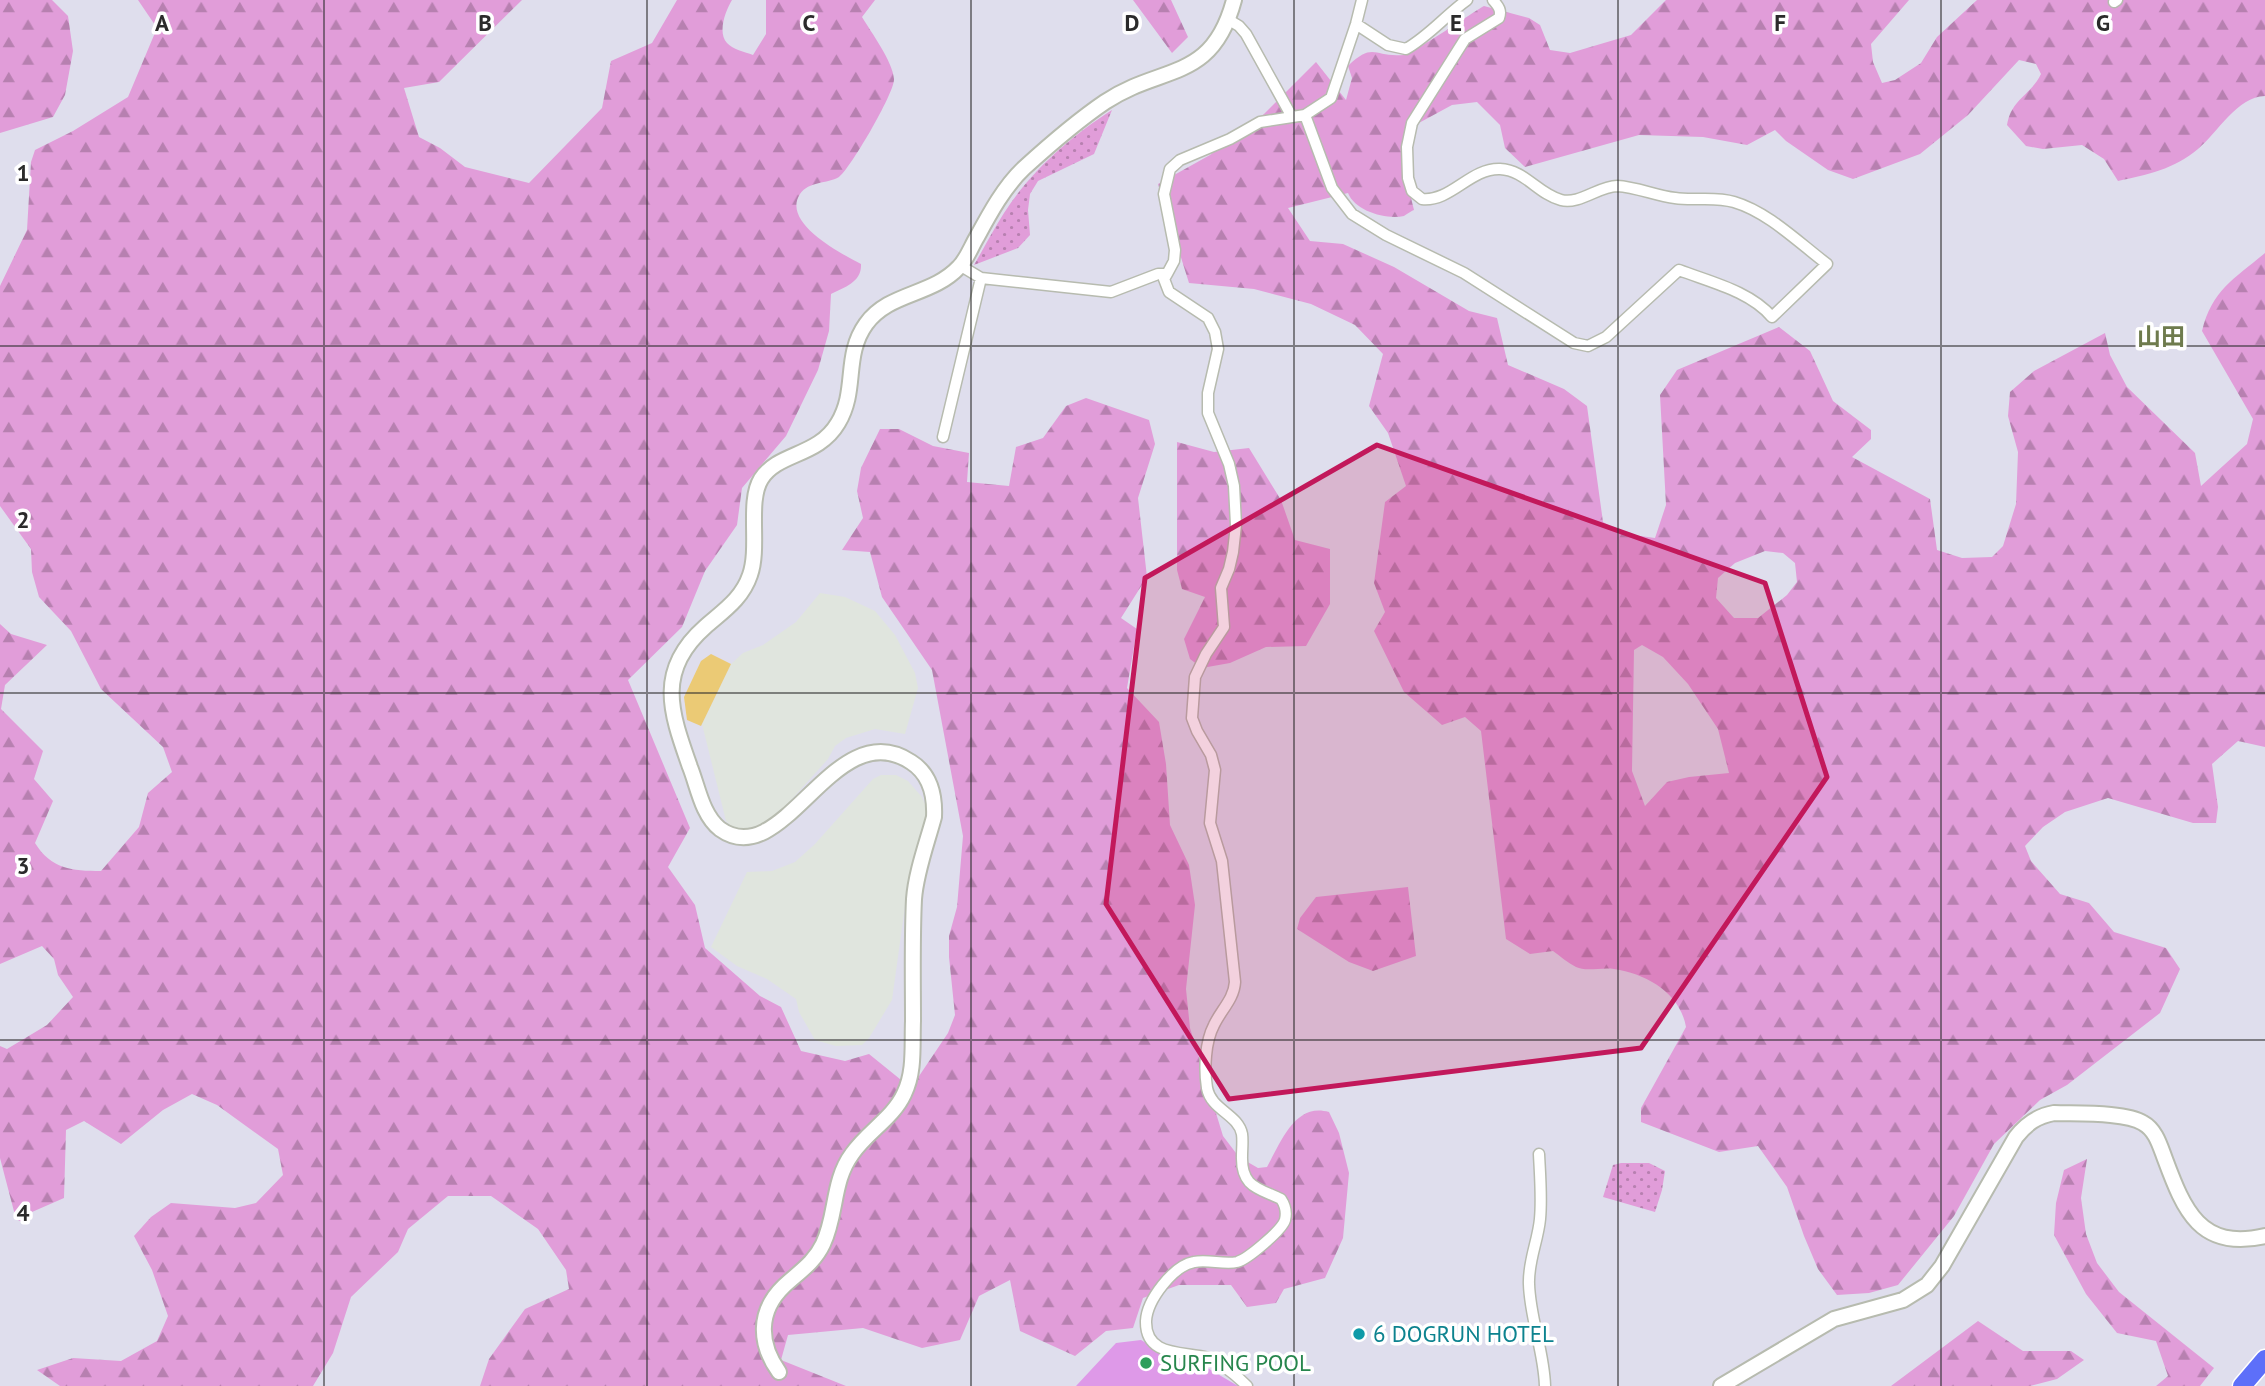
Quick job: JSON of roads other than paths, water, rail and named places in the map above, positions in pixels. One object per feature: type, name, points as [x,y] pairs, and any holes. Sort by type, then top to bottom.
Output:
[{"type":"highway","points":[[2242,1386],[2265,1359]]},
{"type":"street","points":[[779,1372],[768,1357],[765,1346],[766,1316],[783,1288],[810,1265],[817,1254],[829,1228],[834,1195],[845,1165],[870,1132],[886,1119],[897,1105],[911,1077],[914,897],[934,817],[934,805],[928,780],[915,764],[886,752],[866,753],[847,762],[762,834],[747,837],[731,835],[717,826],[707,812],[674,719],[671,692],[673,681],[687,646],[705,626],[738,599],[751,574],[754,559],[755,492],[762,478],[780,462],[823,441],[836,428],[849,400],[852,350],[867,321],[891,301],[930,288],[961,266],[1006,189],[1023,169],[1104,103],[1125,91],[1183,70],[1201,58],[1216,43],[1229,20],[1234,0]]},
{"type":"street","points":[[1247,1386],[1215,1362],[1158,1347],[1149,1335],[1146,1321],[1154,1296],[1180,1270],[1191,1262],[1233,1262],[1243,1259],[1279,1229],[1285,1213],[1281,1199],[1254,1188],[1246,1178],[1242,1165],[1241,1130],[1233,1119],[1213,1103],[1206,1079],[1210,1032],[1231,997],[1236,982],[1222,861],[1210,822],[1215,770],[1211,755],[1194,724],[1193,691],[1201,662],[1224,627],[1221,587],[1233,552],[1235,514],[1233,476],[1208,413],[1208,393],[1218,349],[1215,332],[1208,318],[1169,292],[1164,279],[1174,261],[1175,250],[1164,194],[1170,169],[1180,160],[1230,139],[1260,122],[1305,115],[1331,98],[1362,0]]},
{"type":"street","points":[[1356,24],[1388,45],[1406,49],[1420,41],[1448,13],[1467,0]]},
{"type":"street","points":[[1305,115],[1332,188],[1352,214],[1386,235],[1464,272],[1574,343],[1588,346],[1606,337],[1679,270],[1747,297],[1762,305],[1772,317],[1826,264],[1756,211],[1731,201],[1674,198],[1612,186],[1577,199],[1562,200],[1525,177],[1500,169],[1487,170],[1476,175],[1438,198],[1422,199],[1412,191],[1408,178],[1407,147],[1412,124],[1465,39],[1499,18],[1500,8],[1493,0]]},
{"type":"street","points":[[1229,20],[1246,34],[1292,117]]},
{"type":"street","points":[[961,266],[981,278],[1111,292],[1158,274],[1167,274]]},
{"type":"street","points":[[943,437],[981,278]]},
{"type":"street","points":[[1721,1386],[1835,1319],[1903,1300],[1927,1285],[1942,1266],[2015,1137],[2042,1115],[2054,1113],[2130,1117],[2143,1122],[2155,1134],[2179,1199],[2197,1223],[2226,1238],[2239,1240],[2265,1236]]},
{"type":"street","points":[[1539,1153],[1540,1221],[1531,1255],[1529,1285],[1535,1332],[1545,1365],[1545,1386]]},
{"type":"place","name":"6 DOGRUN HOTEL","points":[[1359,1334]]},
{"type":"place","name":"SURFING POOL","points":[[1146,1363]]},
{"type":"district","name":"山田","points":[[2161,337]]}]
